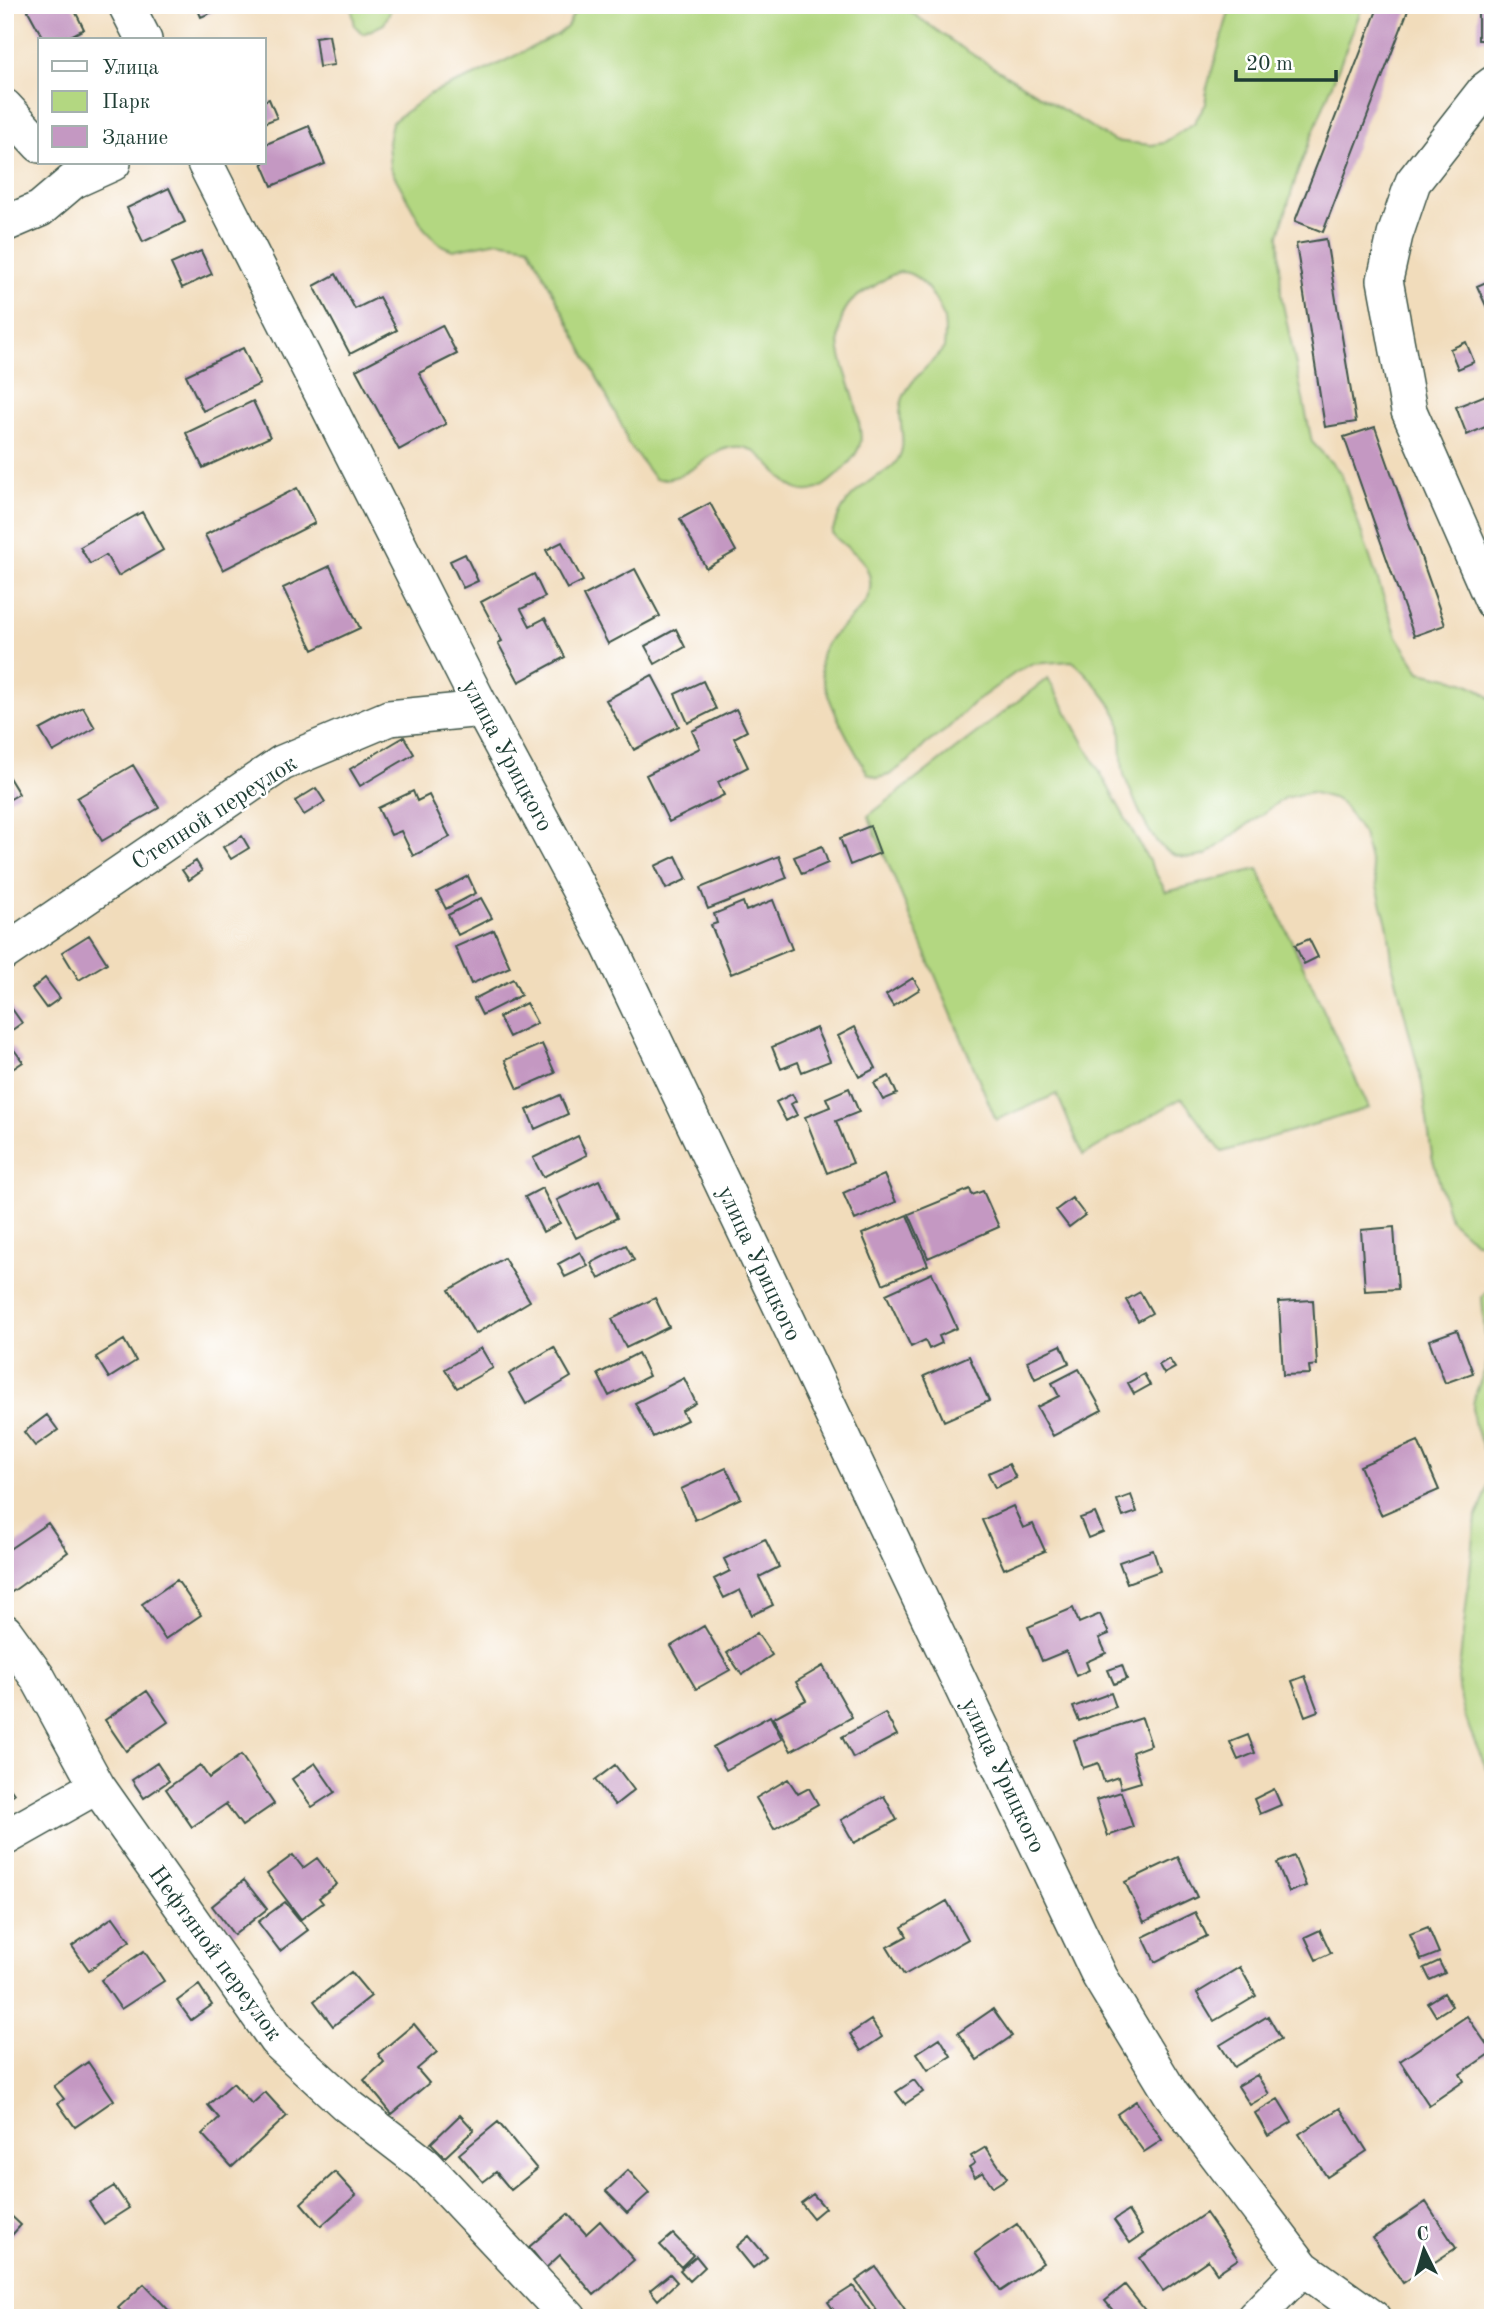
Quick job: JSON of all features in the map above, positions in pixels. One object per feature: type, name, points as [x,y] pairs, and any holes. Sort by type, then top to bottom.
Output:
[{"type":"street","points":[[1493,84],[1485,90],[1413,182],[1395,235],[1385,280],[1409,411],[1493,602]]},
{"type":"street","points":[[5,107],[38,143]]},
{"type":"street","points":[[5,224],[40,209],[65,172],[108,164]]},
{"type":"street","name":"улица Урицкого","points":[[206,164],[482,709],[609,945],[1100,1977],[1171,2094],[1303,2268],[1373,2318]]},
{"type":"street","name":"Степной переулок","points":[[5,952],[282,763],[390,718],[482,709]]},
{"type":"street","name":"Нефтяной переулок","points":[[5,1632],[38,1678],[97,1786],[276,2040],[347,2105],[425,2165],[569,2318]]},
{"type":"street","points":[[5,1838],[97,1786]]},
{"type":"street","points":[[1254,2318],[1303,2268]]},
{"type":"green space","points":[[351,5],[393,5],[384,24],[363,34],[355,26]]},
{"type":"green space","points":[[578,5],[901,5],[959,46],[1114,141],[1152,145],[1163,143],[1194,123],[1206,104],[1206,91],[1231,5],[1363,5],[1297,174],[1279,235],[1281,295],[1312,442],[1341,473],[1397,636],[1420,672],[1468,684],[1493,701],[1493,1244],[1475,1242],[1450,1220],[1432,1156],[1422,1084],[1393,967],[1388,928],[1363,834],[1336,799],[1311,792],[1284,798],[1206,855],[1191,858],[1168,852],[1151,834],[1126,780],[1119,720],[1112,706],[1072,661],[1031,664],[972,704],[946,730],[889,775],[878,778],[868,774],[837,716],[821,668],[821,656],[826,645],[863,606],[869,595],[870,582],[866,567],[855,553],[832,533],[839,515],[853,495],[896,462],[902,447],[900,414],[903,398],[916,378],[944,348],[943,316],[937,302],[921,282],[908,273],[894,274],[859,295],[845,310],[839,343],[857,409],[861,439],[852,459],[830,481],[816,490],[803,491],[792,487],[754,451],[742,447],[730,447],[720,451],[681,475],[655,479],[627,442],[624,430],[529,246],[498,241],[453,250],[443,246],[423,227],[390,168],[388,142],[392,122],[430,94],[474,76],[557,35],[567,27]]},
{"type":"green space","points":[[1048,678],[1166,892],[1258,869],[1369,1108],[1222,1152],[1182,1098],[1083,1155],[1057,1094],[996,1120],[868,816]]},
{"type":"green space","points":[[1493,1285],[1493,1782],[1466,1719],[1458,1679],[1476,1518],[1486,1493],[1489,1476],[1473,1408],[1487,1362],[1482,1297]]},
{"type":"building","points":[[72,5],[84,29],[67,38],[43,38],[26,7]]},
{"type":"building","points":[[196,5],[229,5],[201,17]]},
{"type":"building","points":[[1379,5],[1410,5],[1323,232],[1295,221]]},
{"type":"building","points":[[1478,5],[1493,5],[1493,40],[1478,40]]},
{"type":"building","points":[[329,35],[334,65],[319,67],[315,37]]},
{"type":"building","points":[[269,99],[277,118],[266,122],[266,100]]},
{"type":"building","points":[[309,126],[325,164],[272,186],[262,164],[266,164],[266,144]]},
{"type":"building","points":[[169,188],[185,222],[143,242],[127,208]]},
{"type":"building","points":[[1326,239],[1356,422],[1325,427],[1296,244]]},
{"type":"building","points":[[201,251],[212,274],[182,288],[171,264]]},
{"type":"building","points":[[336,274],[355,309],[379,297],[397,330],[350,354],[314,286]]},
{"type":"building","points":[[1493,279],[1493,321],[1477,286]]},
{"type":"building","points":[[442,325],[457,354],[419,373],[446,424],[399,450],[356,370]]},
{"type":"building","points":[[1466,342],[1474,362],[1458,369],[1450,349]]},
{"type":"building","points":[[243,348],[260,384],[203,411],[186,375]]},
{"type":"building","points":[[1493,392],[1493,440],[1491,441],[1485,427],[1467,435],[1456,407]]},
{"type":"building","points":[[253,401],[270,437],[203,468],[186,433]]},
{"type":"building","points":[[1375,427],[1445,625],[1414,636],[1344,437]]},
{"type":"building","points":[[297,488],[315,523],[223,570],[205,535]]},
{"type":"building","points":[[710,503],[736,551],[706,568],[680,519]]},
{"type":"building","points":[[142,512],[163,550],[118,576],[106,555],[90,564],[80,547]]},
{"type":"building","points":[[562,542],[583,581],[567,589],[546,550]]},
{"type":"building","points":[[465,554],[478,581],[463,588],[450,561]]},
{"type":"building","points":[[330,566],[360,628],[313,650],[283,588]]},
{"type":"building","points":[[635,569],[660,616],[608,644],[583,596]]},
{"type":"building","points":[[534,574],[545,597],[521,609],[530,626],[545,618],[565,657],[519,682],[498,643],[502,641],[481,602]]},
{"type":"building","points":[[676,629],[685,647],[655,664],[645,646]]},
{"type":"building","points":[[652,675],[679,726],[634,750],[606,700]]},
{"type":"building","points":[[703,681],[716,709],[688,723],[675,694]]},
{"type":"building","points":[[83,707],[95,728],[53,752],[40,730]]},
{"type":"building","points":[[736,709],[747,731],[734,738],[748,767],[718,782],[724,795],[669,822],[646,775],[700,748],[692,731]]},
{"type":"building","points":[[404,737],[414,754],[360,786],[350,769]]},
{"type":"building","points":[[133,765],[159,808],[102,841],[77,798]]},
{"type":"building","points":[[5,771],[19,794],[5,802]]},
{"type":"building","points":[[316,788],[325,802],[304,815],[295,801]]},
{"type":"building","points":[[413,791],[417,801],[429,795],[450,837],[413,856],[401,831],[391,835],[378,808]]},
{"type":"building","points":[[870,826],[880,853],[850,865],[840,838]]},
{"type":"building","points":[[242,836],[249,848],[231,859],[223,847]]},
{"type":"building","points":[[822,846],[828,863],[802,874],[794,857]]},
{"type":"building","points":[[676,856],[687,879],[666,889],[655,866]]},
{"type":"building","points":[[779,856],[787,878],[708,909],[700,888]]},
{"type":"building","points":[[196,861],[202,871],[189,880],[182,870]]},
{"type":"building","points":[[468,876],[476,893],[446,909],[437,892]]},
{"type":"building","points":[[481,898],[492,918],[458,935],[448,915]]},
{"type":"building","points":[[773,900],[792,949],[731,974],[711,925],[717,923],[714,914],[743,902],[746,911]]},
{"type":"building","points":[[494,930],[510,967],[471,984],[455,947]]},
{"type":"building","points":[[89,935],[107,963],[79,980],[62,952]]},
{"type":"building","points":[[1309,939],[1318,957],[1304,964],[1295,945]]},
{"type":"building","points":[[45,978],[60,998],[46,1008],[32,989]]},
{"type":"building","points":[[913,978],[920,989],[893,1006],[886,995]]},
{"type":"building","points":[[513,979],[521,995],[482,1015],[474,999]]},
{"type":"building","points":[[5,999],[22,1023],[5,1035]]},
{"type":"building","points":[[526,1003],[537,1023],[509,1037],[499,1017]]},
{"type":"building","points":[[855,1027],[876,1068],[859,1077],[838,1036]]},
{"type":"building","points":[[816,1028],[830,1061],[802,1072],[798,1062],[781,1069],[772,1047]]},
{"type":"building","points":[[542,1044],[555,1073],[518,1089],[505,1060]]},
{"type":"building","points":[[12,1047],[23,1062],[11,1070],[5,1062],[5,1052]]},
{"type":"building","points":[[889,1076],[897,1094],[883,1100],[874,1083]]},
{"type":"building","points":[[849,1088],[859,1112],[836,1121],[853,1163],[827,1173],[805,1117],[830,1107],[826,1098]]},
{"type":"building","points":[[792,1094],[796,1101],[791,1104],[797,1115],[786,1121],[776,1102]]},
{"type":"building","points":[[560,1095],[568,1114],[535,1129],[527,1110]]},
{"type":"building","points":[[578,1136],[587,1155],[543,1177],[533,1158]]},
{"type":"building","points":[[884,1175],[896,1202],[855,1220],[843,1193]]},
{"type":"building","points":[[599,1180],[617,1218],[576,1238],[557,1200]]},
{"type":"building","points":[[542,1188],[560,1223],[543,1232],[525,1197]]},
{"type":"building","points":[[970,1189],[972,1195],[983,1191],[999,1227],[928,1258],[909,1214]]},
{"type":"building","points":[[1072,1198],[1085,1215],[1069,1227],[1056,1210]]},
{"type":"building","points":[[907,1215],[928,1265],[883,1284],[862,1234]]},
{"type":"building","points":[[1394,1227],[1398,1289],[1365,1291],[1361,1230]]},
{"type":"building","points":[[626,1245],[634,1260],[599,1279],[591,1263]]},
{"type":"building","points":[[580,1252],[588,1266],[565,1277],[558,1264]]},
{"type":"building","points":[[504,1258],[530,1301],[475,1334],[449,1290]]},
{"type":"building","points":[[932,1273],[957,1328],[939,1336],[942,1343],[929,1349],[925,1340],[911,1347],[886,1294]]},
{"type":"building","points":[[1140,1292],[1152,1313],[1138,1321],[1126,1300]]},
{"type":"building","points":[[655,1298],[669,1327],[626,1348],[612,1319]]},
{"type":"building","points":[[1313,1300],[1317,1365],[1309,1366],[1310,1374],[1283,1375],[1279,1302]]},
{"type":"building","points":[[1457,1330],[1473,1373],[1445,1383],[1429,1340]]},
{"type":"building","points":[[124,1340],[136,1361],[109,1378],[96,1357]]},
{"type":"building","points":[[1061,1345],[1069,1363],[1035,1379],[1027,1361]]},
{"type":"building","points":[[554,1347],[571,1377],[526,1404],[509,1374]]},
{"type":"building","points":[[481,1348],[493,1368],[457,1388],[445,1369]]},
{"type":"building","points":[[638,1353],[649,1376],[609,1396],[598,1374]]},
{"type":"building","points":[[969,1356],[989,1401],[944,1421],[924,1376]]},
{"type":"building","points":[[1169,1359],[1175,1368],[1164,1374],[1159,1365]]},
{"type":"building","points":[[1079,1369],[1102,1410],[1053,1436],[1037,1407],[1059,1396],[1052,1383]]},
{"type":"building","points":[[1144,1374],[1150,1385],[1134,1394],[1128,1383]]},
{"type":"building","points":[[684,1378],[696,1403],[682,1411],[687,1420],[653,1437],[635,1403]]},
{"type":"building","points":[[47,1415],[58,1430],[35,1446],[24,1432]]},
{"type":"building","points":[[1418,1441],[1439,1490],[1381,1515],[1360,1466]]},
{"type":"building","points":[[1009,1464],[1016,1478],[995,1488],[988,1473]]},
{"type":"building","points":[[726,1468],[741,1498],[695,1520],[681,1489]]},
{"type":"building","points":[[1131,1495],[1137,1512],[1123,1517],[1117,1500]]},
{"type":"building","points":[[1013,1506],[1023,1528],[1033,1524],[1045,1551],[1004,1569],[982,1520]]},
{"type":"building","points":[[1095,1513],[1103,1532],[1088,1538],[1080,1518]]},
{"type":"building","points":[[48,1523],[68,1552],[9,1594],[5,1589],[5,1552]]},
{"type":"building","points":[[765,1539],[779,1567],[759,1577],[773,1605],[752,1615],[740,1590],[724,1598],[714,1579],[730,1571],[724,1559]]},
{"type":"building","points":[[1153,1550],[1160,1571],[1127,1583],[1119,1562]]},
{"type":"building","points":[[177,1580],[201,1615],[165,1639],[142,1604]]},
{"type":"building","points":[[1073,1608],[1079,1623],[1100,1614],[1109,1634],[1099,1638],[1106,1653],[1086,1662],[1089,1670],[1076,1676],[1066,1651],[1042,1661],[1028,1627]]},
{"type":"building","points":[[704,1626],[730,1670],[696,1689],[671,1646]]},
{"type":"building","points":[[757,1633],[772,1655],[742,1675],[727,1653]]},
{"type":"building","points":[[1122,1665],[1127,1679],[1114,1684],[1108,1670]]},
{"type":"building","points":[[823,1666],[852,1717],[791,1751],[773,1718],[806,1700],[796,1682]]},
{"type":"building","points":[[1305,1676],[1318,1711],[1305,1716],[1292,1681]]},
{"type":"building","points":[[147,1691],[168,1722],[126,1751],[105,1720]]},
{"type":"building","points":[[1111,1693],[1116,1707],[1079,1721],[1073,1707]]},
{"type":"building","points":[[885,1713],[897,1735],[853,1758],[842,1737]]},
{"type":"building","points":[[770,1716],[782,1739],[726,1770],[713,1747]]},
{"type":"building","points":[[1142,1718],[1151,1745],[1132,1752],[1141,1782],[1121,1788],[1118,1777],[1104,1782],[1098,1763],[1083,1768],[1074,1740]]},
{"type":"building","points":[[1248,1735],[1255,1753],[1238,1760],[1230,1742]]},
{"type":"building","points":[[241,1755],[274,1804],[242,1826],[226,1804],[192,1827],[166,1789],[200,1765],[209,1778]]},
{"type":"building","points":[[157,1763],[169,1781],[144,1798],[132,1780]]},
{"type":"building","points":[[315,1763],[335,1792],[312,1807],[292,1779]]},
{"type":"building","points":[[615,1765],[634,1790],[615,1805],[595,1780]]},
{"type":"building","points":[[788,1779],[798,1794],[809,1788],[818,1804],[774,1829],[756,1798]]},
{"type":"building","points":[[5,1781],[14,1794],[5,1800]]},
{"type":"building","points":[[1274,1789],[1281,1805],[1260,1814],[1254,1799]]},
{"type":"building","points":[[1121,1792],[1133,1827],[1108,1836],[1096,1800]]},
{"type":"building","points":[[884,1796],[897,1820],[854,1843],[841,1820]]},
{"type":"building","points":[[293,1855],[303,1868],[317,1858],[337,1884],[319,1898],[323,1903],[301,1919],[267,1874]]},
{"type":"building","points":[[1294,1856],[1306,1886],[1289,1892],[1277,1863]]},
{"type":"building","points":[[1178,1857],[1197,1897],[1144,1922],[1125,1882]]},
{"type":"building","points":[[244,1880],[267,1909],[234,1935],[212,1906]]},
{"type":"building","points":[[947,1901],[968,1939],[904,1975],[887,1947],[907,1936],[902,1927]]},
{"type":"building","points":[[285,1902],[308,1930],[280,1951],[258,1922]]},
{"type":"building","points":[[1195,1912],[1207,1936],[1155,1962],[1143,1937]]},
{"type":"building","points":[[113,1917],[130,1941],[89,1970],[72,1946]]},
{"type":"building","points":[[1428,1927],[1439,1953],[1421,1960],[1410,1934]]},
{"type":"building","points":[[1320,1930],[1331,1953],[1316,1960],[1305,1937]]},
{"type":"building","points":[[144,1951],[164,1981],[121,2009],[101,1980]]},
{"type":"building","points":[[1439,1961],[1445,1973],[1430,1980],[1424,1968]]},
{"type":"building","points":[[1240,1967],[1256,1996],[1214,2021],[1197,1993]]},
{"type":"building","points":[[351,1972],[371,1996],[333,2026],[314,2001]]},
{"type":"building","points":[[199,1985],[212,2005],[191,2020],[177,2001]]},
{"type":"building","points":[[1444,1993],[1452,2006],[1436,2016],[1428,2003]]},
{"type":"building","points":[[993,2009],[1012,2036],[977,2060],[958,2033]]},
{"type":"building","points":[[1268,2016],[1281,2039],[1234,2067],[1220,2045]]},
{"type":"building","points":[[1467,2016],[1492,2052],[1460,2074],[1464,2081],[1429,2105],[1400,2061]]},
{"type":"building","points":[[871,2020],[882,2037],[861,2051],[850,2034]]},
{"type":"building","points":[[414,2024],[437,2052],[417,2069],[429,2083],[392,2114],[364,2080],[384,2062],[378,2054]]},
{"type":"building","points":[[940,2038],[951,2056],[928,2070],[917,2053]]},
{"type":"building","points":[[88,2062],[114,2100],[75,2127],[58,2103],[64,2099],[54,2086]]},
{"type":"building","points":[[1257,2075],[1269,2094],[1250,2105],[1238,2086]]},
{"type":"building","points":[[914,2080],[923,2092],[905,2104],[896,2092]]},
{"type":"building","points":[[233,2083],[252,2104],[265,2092],[287,2116],[232,2167],[202,2134],[219,2118],[208,2105]]},
{"type":"building","points":[[1278,2099],[1292,2122],[1268,2136],[1255,2113]]},
{"type":"building","points":[[1136,2101],[1162,2140],[1144,2152],[1117,2114]]},
{"type":"building","points":[[1340,2108],[1367,2151],[1327,2177],[1299,2134]]},
{"type":"building","points":[[460,2115],[474,2130],[445,2157],[431,2143]]},
{"type":"building","points":[[498,2122],[537,2169],[511,2190],[496,2172],[483,2182],[459,2154]]},
{"type":"building","points":[[986,2147],[1007,2178],[993,2187],[983,2172],[975,2177],[969,2167],[975,2163],[971,2156]]},
{"type":"building","points":[[628,2170],[649,2193],[627,2213],[606,2191]]},
{"type":"building","points":[[335,2172],[356,2195],[321,2226],[301,2203]]},
{"type":"building","points":[[114,2186],[129,2208],[104,2224],[89,2202]]},
{"type":"building","points":[[813,2194],[825,2208],[813,2218],[801,2203]]},
{"type":"building","points":[[1426,2202],[1456,2248],[1403,2283],[1373,2238]]},
{"type":"building","points":[[5,2210],[21,2225],[11,2236],[5,2231]]},
{"type":"building","points":[[1128,2211],[1143,2234],[1130,2243],[1114,2220]]},
{"type":"building","points":[[1206,2213],[1238,2259],[1217,2273],[1208,2260],[1163,2291],[1140,2258]]},
{"type":"building","points":[[568,2214],[586,2234],[600,2221],[634,2260],[594,2295],[560,2255],[546,2268],[529,2247]]},
{"type":"building","points":[[1017,2224],[1043,2263],[1001,2291],[975,2253]]},
{"type":"building","points":[[673,2234],[693,2255],[681,2267],[660,2245]]},
{"type":"building","points":[[749,2236],[767,2257],[753,2268],[736,2247]]},
{"type":"building","points":[[696,2256],[705,2267],[690,2281],[680,2270]]},
{"type":"building","points":[[876,2267],[906,2311],[895,2318],[882,2318],[856,2281]]},
{"type":"building","points":[[670,2274],[677,2282],[658,2300],[650,2290]]},
{"type":"building","points":[[144,2284],[176,2318],[127,2318],[118,2308]]},
{"type":"building","points":[[1125,2285],[1151,2318],[1119,2318],[1105,2301]]},
{"type":"building","points":[[853,2286],[875,2318],[839,2318],[828,2302]]}]
